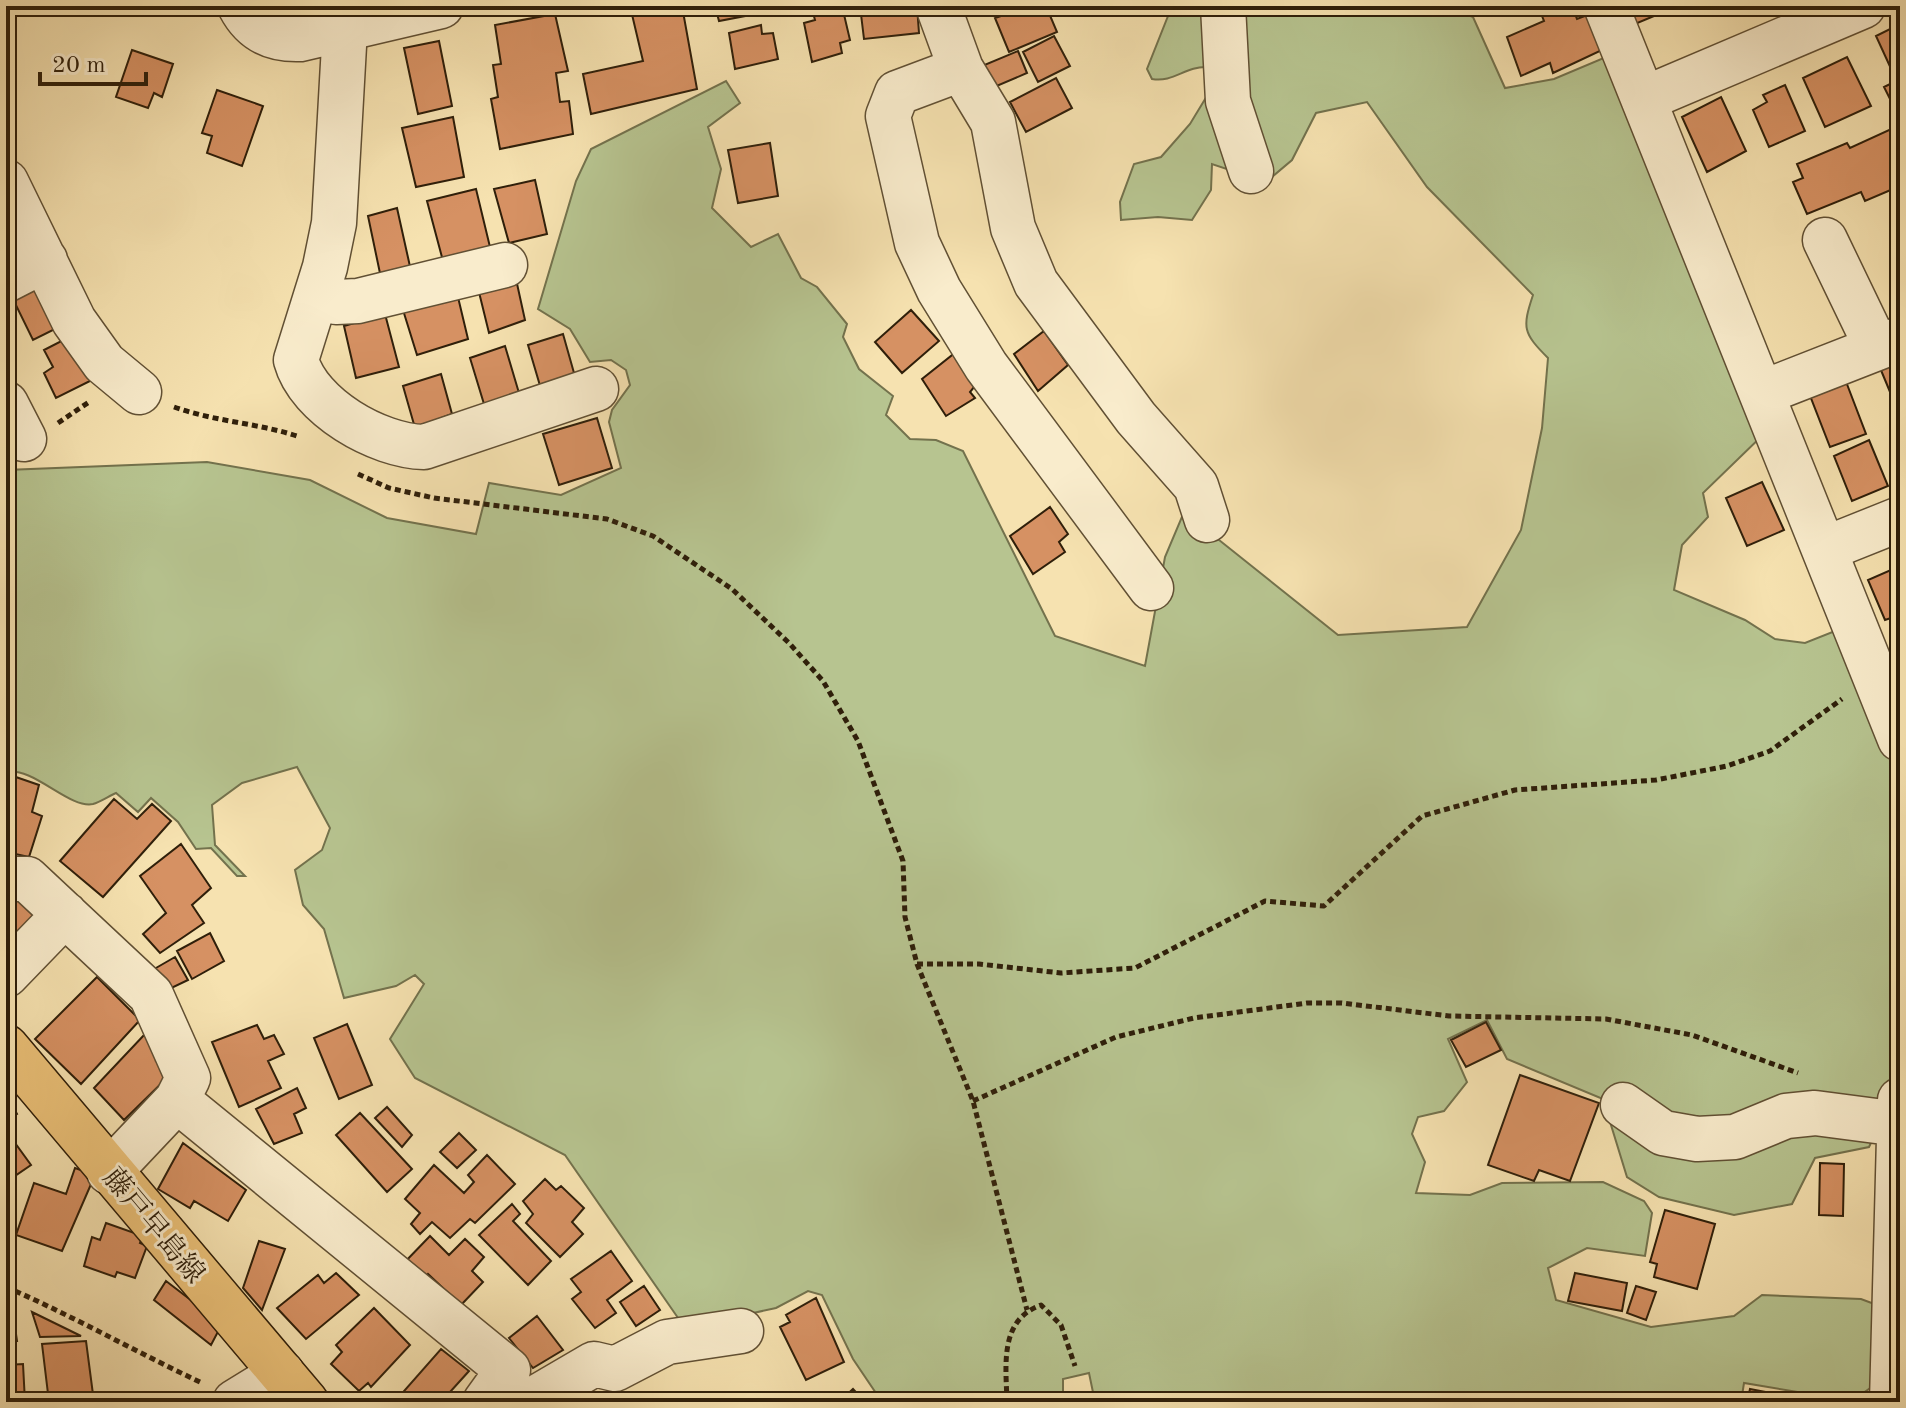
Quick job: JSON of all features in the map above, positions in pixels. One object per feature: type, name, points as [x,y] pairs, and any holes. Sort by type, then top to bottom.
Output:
[{"type":"main road","name":"藤戸早島線","points":[[6,1047],[49,1094],[109,1172],[294,1388]]},
{"type":"street","points":[[240,6],[247,19],[263,33],[281,40],[441,6]]},
{"type":"street","points":[[938,6],[961,69],[993,122],[1013,228],[1036,283],[1136,418],[1196,486],[1207,520]]},
{"type":"street","points":[[1223,6],[1228,101],[1251,171]]},
{"type":"street","points":[[1606,6],[1900,739]]},
{"type":"street","points":[[1644,99],[1863,6]]},
{"type":"street","points":[[345,28],[334,223],[317,295],[298,347],[300,372],[311,390],[333,409],[404,446],[424,447],[596,389]]},
{"type":"street","points":[[961,69],[897,93],[888,116],[917,243],[939,290],[986,366],[1151,588]]},
{"type":"street","points":[[6,182],[74,321],[104,363],[139,392]]},
{"type":"street","points":[[1762,393],[1888,343],[1825,240]]},
{"type":"street","points":[[6,280],[45,260]]},
{"type":"street","points":[[317,295],[336,302],[358,301],[505,265]]},
{"type":"street","points":[[1825,549],[1900,519]]},
{"type":"street","points":[[6,879],[27,879],[151,995],[188,1078],[177,1100],[109,1172]]},
{"type":"street","points":[[6,975],[65,914]]},
{"type":"street","points":[[177,1100],[508,1370],[485,1402]]},
{"type":"street","points":[[1892,1402],[1900,1100]]},
{"type":"street","points":[[1623,1105],[1663,1133],[1697,1139],[1735,1137],[1786,1116],[1815,1113],[1899,1124]]},
{"type":"street","points":[[529,1402],[594,1364],[615,1369],[667,1342],[741,1331]]},
{"type":"street","points":[[237,1401],[294,1388]]},
{"type":"path","points":[[15,422],[63,421],[95,398],[139,392],[207,419],[268,427],[312,441]]},
{"type":"path","points":[[351,466],[365,478],[389,488],[434,498],[607,519],[653,536],[732,589],[789,643],[823,681],[858,741],[903,861],[905,917],[917,964],[973,1101],[1027,1310]]},
{"type":"path","points":[[917,964],[979,964],[1061,973],[1135,968],[1265,901],[1324,906],[1422,816],[1515,790],[1656,780],[1727,766],[1770,751],[1875,675]]},
{"type":"path","points":[[973,1101],[1116,1037],[1194,1018],[1307,1003],[1342,1003],[1449,1016],[1606,1019],[1692,1035],[1802,1075]]},
{"type":"path","points":[[6,1287],[237,1401]]},
{"type":"path","points":[[1007,1402],[1006,1350],[1014,1324],[1027,1310],[1041,1305],[1061,1325],[1075,1366]]},
{"type":"green space","points":[[1172,6],[1447,6],[1473,17],[1505,88],[1554,79],[1606,57],[1768,430],[1703,493],[1708,517],[1682,545],[1674,590],[1745,620],[1775,639],[1805,643],[1835,631],[1879,715],[1900,764],[1900,1004],[1887,1109],[1869,1147],[1815,1158],[1792,1204],[1734,1215],[1659,1197],[1627,1177],[1603,1099],[1507,1059],[1487,1020],[1448,1039],[1467,1082],[1444,1111],[1418,1117],[1412,1134],[1425,1162],[1416,1193],[1470,1195],[1502,1183],[1603,1182],[1644,1201],[1652,1213],[1645,1256],[1587,1248],[1548,1268],[1556,1300],[1651,1327],[1734,1316],[1762,1295],[1861,1299],[1877,1305],[1880,1381],[1852,1401],[1744,1383],[1741,1402],[1095,1402],[1089,1373],[1063,1379],[1063,1402],[882,1402],[853,1359],[822,1295],[808,1291],[776,1308],[685,1328],[565,1155],[415,1078],[390,1039],[424,984],[415,975],[396,986],[344,998],[324,929],[303,905],[295,870],[322,850],[330,828],[297,767],[242,783],[212,805],[215,845],[245,876],[237,876],[211,848],[196,849],[178,822],[151,798],[138,812],[116,793],[93,804],[83,804],[28,775],[6,772],[6,470],[207,462],[310,480],[387,518],[476,534],[489,483],[561,495],[621,468],[609,422],[612,410],[630,385],[626,370],[611,360],[590,362],[570,329],[538,309],[576,181],[591,149],[726,81],[740,103],[708,127],[721,169],[712,208],[751,247],[778,234],[801,278],[817,287],[847,324],[843,337],[859,369],[893,396],[886,415],[910,439],[936,440],[963,451],[1055,636],[1145,666],[1165,557],[1184,512],[1338,635],[1467,627],[1521,530],[1542,428],[1548,358],[1527,330],[1527,315],[1533,295],[1427,187],[1367,102],[1316,113],[1292,160],[1266,182],[1212,164],[1211,190],[1192,220],[1158,217],[1121,220],[1120,202],[1134,164],[1161,157],[1190,124],[1216,81],[1207,67],[1166,79],[1152,79],[1147,69]]},
{"type":"building","points":[[630,6],[682,6],[697,89],[591,114],[583,74],[643,61]]},
{"type":"building","points":[[715,6],[765,6],[766,12],[719,21]]},
{"type":"building","points":[[842,6],[850,40],[840,43],[842,53],[812,62],[804,23],[815,20],[812,9]]},
{"type":"building","points":[[860,6],[917,6],[919,33],[864,39]]},
{"type":"building","points":[[1032,6],[1046,6],[1057,32],[1009,52],[995,18]]},
{"type":"building","points":[[1538,6],[1572,6],[1577,19],[1590,14],[1602,50],[1553,73],[1550,63],[1521,76],[1507,37],[1544,21]]},
{"type":"building","points":[[1627,6],[1678,6],[1635,24]]},
{"type":"building","points":[[555,14],[568,71],[556,73],[560,102],[569,101],[573,134],[500,149],[491,99],[498,97],[493,65],[501,64],[495,25]]},
{"type":"building","points":[[1900,24],[1900,69],[1893,73],[1876,36]]},
{"type":"building","points":[[761,25],[762,34],[773,33],[778,59],[735,69],[729,33]]},
{"type":"building","points":[[1054,36],[1070,66],[1038,82],[1023,52]]},
{"type":"building","points":[[439,41],[452,106],[418,114],[404,48]]},
{"type":"building","points":[[132,50],[173,64],[162,97],[154,93],[148,108],[116,97]]},
{"type":"building","points":[[1018,51],[1027,73],[992,88],[982,66]]},
{"type":"building","points":[[1847,57],[1871,106],[1825,127],[1803,78]]},
{"type":"building","points":[[1056,78],[1072,108],[1026,132],[1010,102]]},
{"type":"building","points":[[1900,79],[1900,104],[1894,107],[1884,87]]},
{"type":"building","points":[[1785,85],[1805,131],[1769,147],[1753,110],[1767,102],[1763,95]]},
{"type":"building","points":[[217,90],[263,106],[242,166],[207,153],[212,136],[202,133]]},
{"type":"building","points":[[1721,97],[1746,151],[1707,172],[1682,117]]},
{"type":"building","points":[[453,117],[464,177],[416,187],[402,128]]},
{"type":"building","points":[[1900,125],[1900,186],[1865,201],[1861,192],[1807,214],[1793,182],[1803,178],[1797,164],[1847,143],[1850,148]]},
{"type":"building","points":[[770,143],[778,196],[738,203],[728,150]]},
{"type":"building","points":[[535,180],[547,234],[509,243],[494,189]]},
{"type":"building","points":[[476,189],[490,247],[443,261],[427,201]]},
{"type":"building","points":[[6,198],[19,249],[6,256]]},
{"type":"building","points":[[397,208],[411,271],[381,278],[368,216]]},
{"type":"building","points":[[514,270],[525,320],[489,333],[476,280]]},
{"type":"building","points":[[44,277],[65,324],[33,340],[10,293]]},
{"type":"building","points":[[457,293],[468,339],[417,355],[403,310]]},
{"type":"building","points":[[911,310],[939,341],[902,373],[875,342]]},
{"type":"building","points":[[385,314],[399,367],[356,378],[344,326]]},
{"type":"building","points":[[1044,331],[1068,365],[1038,391],[1014,354]]},
{"type":"building","points":[[563,334],[576,380],[541,389],[528,345]]},
{"type":"building","points":[[73,335],[94,379],[56,398],[44,373],[53,367],[44,350]]},
{"type":"building","points":[[505,346],[519,393],[484,404],[470,358]]},
{"type":"building","points":[[956,352],[979,381],[970,392],[975,398],[946,416],[922,379]]},
{"type":"building","points":[[1900,354],[1900,416],[1878,363]]},
{"type":"building","points":[[441,374],[452,414],[415,428],[403,386]]},
{"type":"building","points":[[1845,379],[1866,434],[1830,447],[1809,393]]},
{"type":"building","points":[[597,418],[612,468],[559,485],[543,434]]},
{"type":"building","points":[[1869,440],[1888,486],[1852,501],[1834,456]]},
{"type":"building","points":[[1762,482],[1784,530],[1747,546],[1726,498]]},
{"type":"building","points":[[1050,507],[1068,534],[1059,542],[1065,552],[1033,574],[1010,536]]},
{"type":"building","points":[[1900,566],[1900,615],[1885,620],[1868,580]]},
{"type":"building","points":[[10,775],[39,785],[32,812],[42,816],[29,857],[6,852],[6,786]]},
{"type":"building","points":[[114,799],[137,819],[152,804],[171,821],[103,897],[60,861]]},
{"type":"building","points":[[181,844],[211,888],[192,905],[204,923],[160,953],[143,934],[166,913],[140,876]]},
{"type":"building","points":[[9,892],[42,922],[6,957],[6,895]]},
{"type":"building","points":[[210,933],[224,961],[192,979],[177,951]]},
{"type":"building","points":[[175,957],[188,980],[161,993],[149,972]]},
{"type":"building","points":[[97,977],[140,1020],[81,1084],[35,1039]]},
{"type":"building","points":[[1486,1022],[1501,1050],[1466,1067],[1451,1040]]},
{"type":"building","points":[[347,1024],[372,1085],[339,1099],[314,1038]]},
{"type":"building","points":[[257,1025],[264,1039],[274,1035],[284,1054],[268,1061],[281,1088],[239,1107],[212,1042]]},
{"type":"building","points":[[145,1034],[163,1053],[156,1061],[171,1074],[124,1120],[94,1088]]},
{"type":"building","points":[[1520,1075],[1599,1103],[1570,1181],[1539,1170],[1534,1181],[1488,1165]]},
{"type":"building","points":[[297,1088],[306,1108],[294,1114],[302,1133],[274,1144],[256,1109]]},
{"type":"building","points":[[6,1095],[17,1114],[6,1121]]},
{"type":"building","points":[[387,1107],[412,1135],[402,1147],[375,1118]]},
{"type":"building","points":[[360,1113],[412,1169],[387,1192],[336,1135]]},
{"type":"building","points":[[459,1133],[476,1150],[457,1168],[440,1152]]},
{"type":"building","points":[[10,1136],[31,1165],[6,1182],[6,1138]]},
{"type":"building","points":[[183,1143],[246,1190],[228,1221],[194,1201],[190,1208],[158,1189]]},
{"type":"building","points":[[487,1155],[515,1184],[475,1223],[470,1219],[450,1238],[432,1222],[420,1234],[411,1224],[420,1213],[405,1199],[434,1165],[464,1193],[474,1182],[468,1175]]},
{"type":"building","points":[[1820,1163],[1844,1164],[1843,1216],[1819,1215]]},
{"type":"building","points":[[75,1168],[95,1175],[62,1251],[16,1235],[34,1183],[66,1194]]},
{"type":"building","points":[[545,1179],[556,1190],[561,1186],[584,1208],[572,1222],[583,1234],[560,1257],[526,1223],[533,1214],[523,1201]]},
{"type":"building","points":[[512,1204],[520,1214],[513,1221],[551,1261],[528,1285],[479,1235]]},
{"type":"building","points":[[1665,1210],[1715,1224],[1697,1289],[1654,1277],[1657,1264],[1650,1262]]},
{"type":"building","points":[[106,1223],[143,1236],[140,1243],[147,1246],[135,1278],[117,1272],[115,1277],[84,1266],[92,1237],[100,1240]]},
{"type":"building","points":[[430,1236],[449,1255],[465,1239],[484,1257],[472,1271],[483,1282],[461,1305],[428,1274],[421,1282],[402,1265]]},
{"type":"building","points":[[259,1241],[285,1249],[262,1310],[243,1288]]},
{"type":"building","points":[[611,1251],[632,1281],[607,1300],[616,1313],[595,1328],[572,1299],[581,1292],[571,1279]]},
{"type":"building","points":[[336,1273],[359,1295],[306,1339],[277,1308],[318,1275],[324,1283]]},
{"type":"building","points":[[1575,1273],[1627,1283],[1622,1311],[1568,1301]]},
{"type":"building","points":[[166,1281],[222,1324],[211,1345],[154,1300]]},
{"type":"building","points":[[644,1286],[660,1310],[636,1326],[620,1302]]},
{"type":"building","points":[[1636,1286],[1656,1292],[1646,1320],[1627,1313]]},
{"type":"building","points":[[816,1298],[844,1362],[806,1380],[780,1327],[790,1322],[786,1315]]},
{"type":"building","points":[[6,1306],[12,1306],[17,1341],[6,1341]]},
{"type":"building","points":[[374,1308],[410,1345],[371,1387],[368,1383],[359,1391],[331,1364],[342,1352],[336,1345]]},
{"type":"building","points":[[32,1312],[81,1336],[40,1337]]},
{"type":"building","points":[[537,1316],[563,1350],[533,1368],[509,1338]]},
{"type":"building","points":[[86,1341],[94,1402],[49,1402],[42,1344]]},
{"type":"building","points":[[441,1349],[469,1371],[441,1402],[399,1402],[397,1399]]},
{"type":"building","points":[[23,1364],[25,1402],[6,1402],[6,1365]]},
{"type":"building","points":[[853,1389],[865,1402],[839,1402]]},
{"type":"building","points":[[1750,1389],[1817,1402],[1747,1402]]}]
